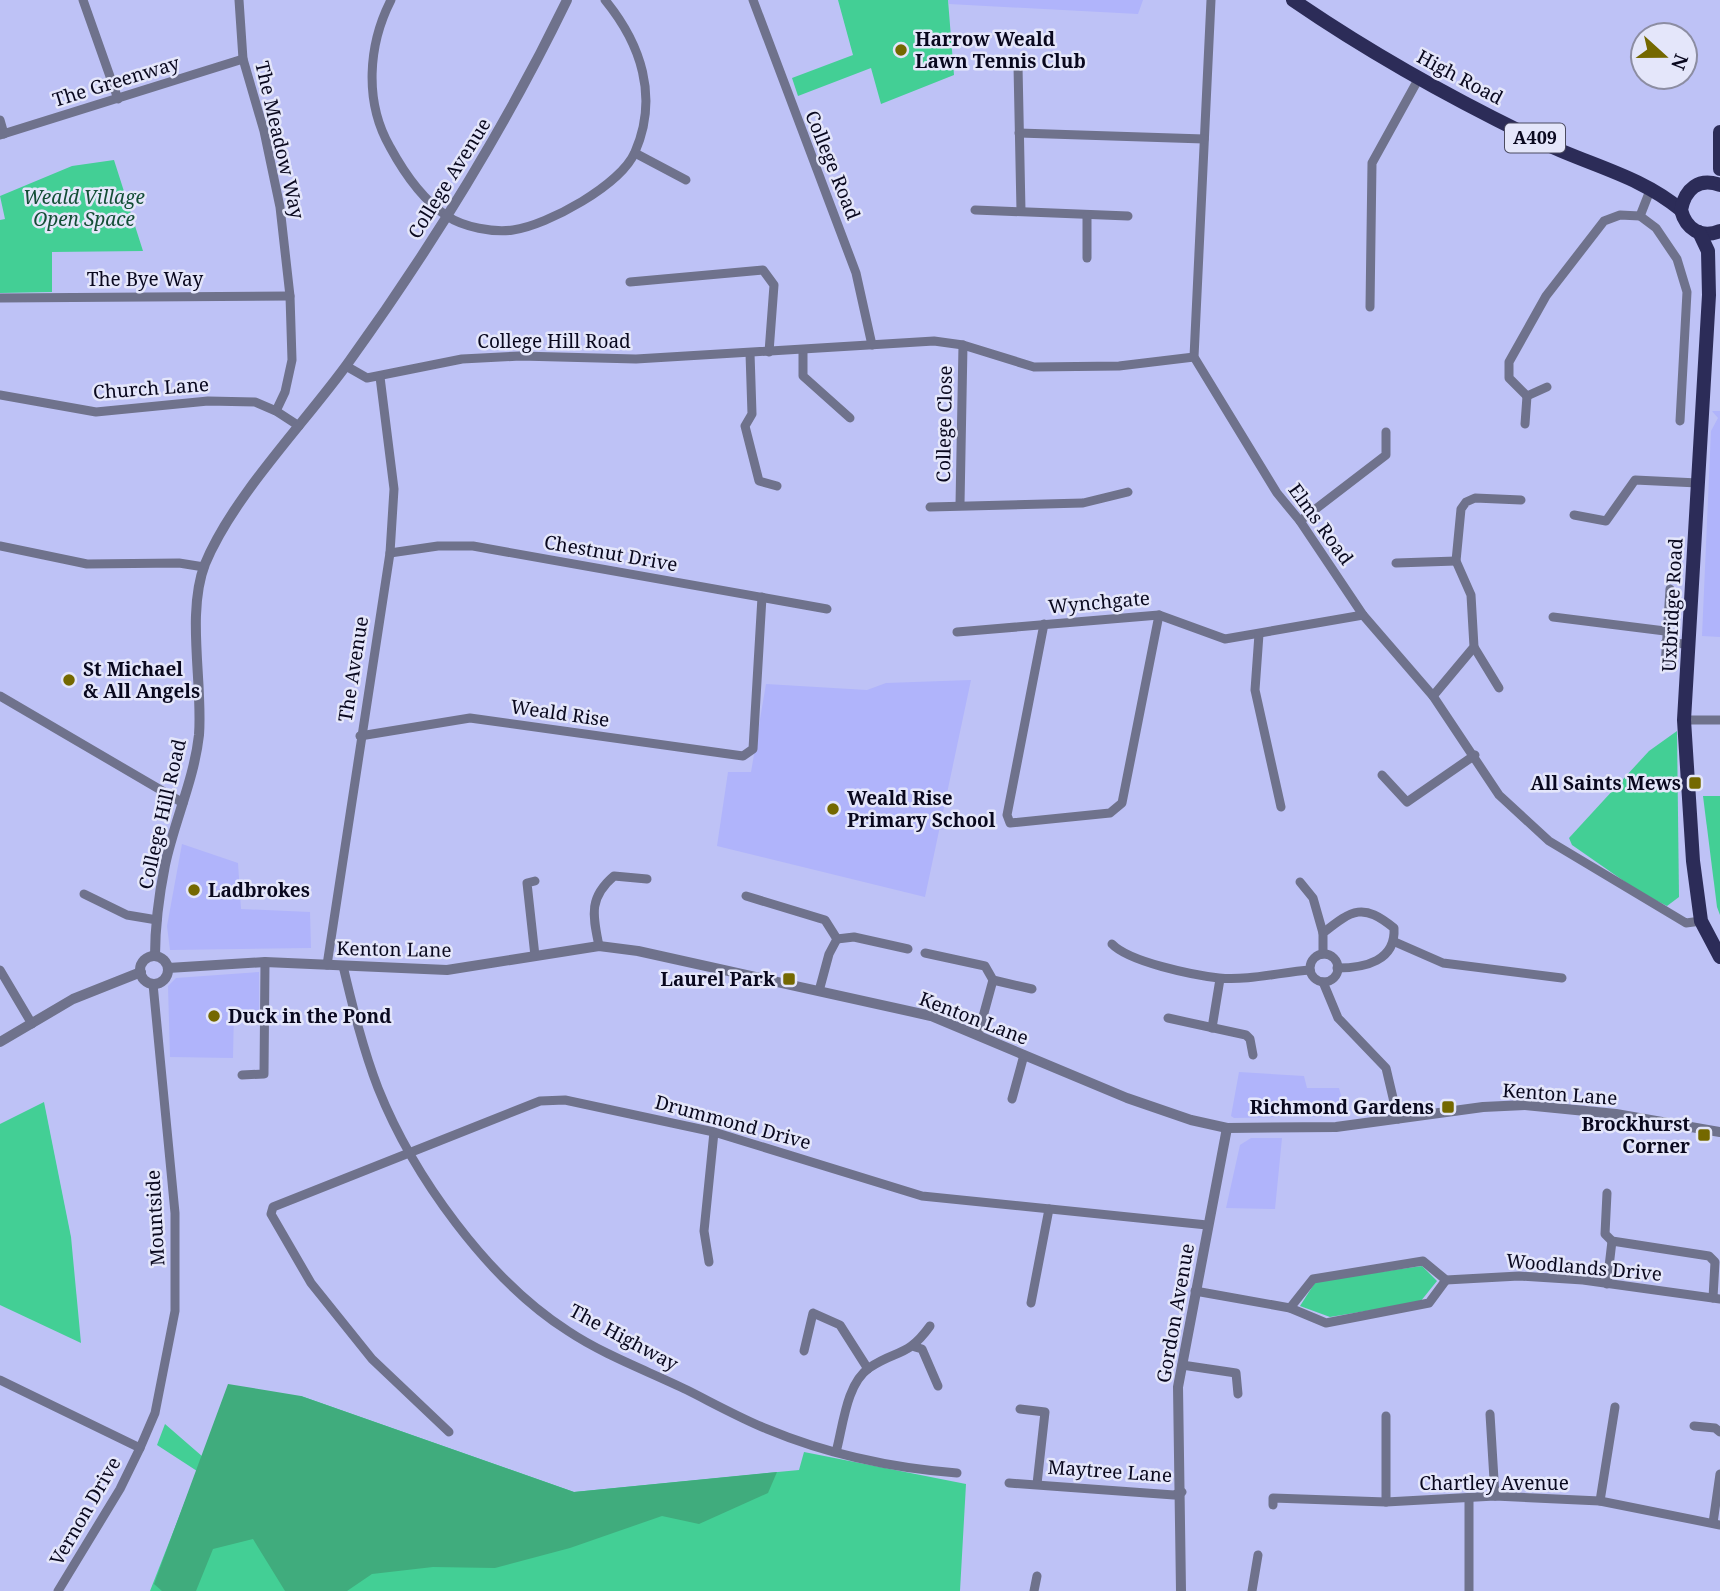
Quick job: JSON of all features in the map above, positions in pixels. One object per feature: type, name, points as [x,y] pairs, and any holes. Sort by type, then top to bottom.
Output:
[{"type":"main road","name":"High Road","points":[[1293,0],[1419,78],[1549,145],[1653,188],[1681,210],[1688,226],[1699,232]]},
{"type":"main road","points":[[1681,210],[1688,190],[1704,182],[1719,163],[1720,132]]},
{"type":"main road","points":[[1704,182],[1720,185]]},
{"type":"main road","name":"High Road","points":[[1653,188],[1688,190]]},
{"type":"main road","points":[[1699,232],[1719,232]]},
{"type":"main road","name":"Uxbridge Road","points":[[1699,232],[1708,251],[1703,410],[1684,720],[1693,861],[1701,921],[1720,957]]},
{"type":"main road","name":"Uxbridge Road","points":[[1708,251],[1719,232]]},
{"type":"street","points":[[83,0],[118,99]]},
{"type":"street","name":"The Meadow Way","points":[[239,0],[243,60],[264,131],[281,207],[290,296],[292,360],[285,392],[276,411]]},
{"type":"street","points":[[391,0],[374,43],[372,76],[381,133],[400,166],[448,217],[473,227],[512,231],[547,220],[583,200],[622,170],[635,153],[646,117],[648,86],[638,52],[621,19],[605,0]]},
{"type":"street","name":"College Avenue","points":[[346,366],[448,217],[502,126],[567,0]]},
{"type":"street","name":"College Road","points":[[753,0],[852,260],[872,345]]},
{"type":"street","points":[[1194,357],[1211,0]]},
{"type":"street","name":"The Greenway","points":[[2,134],[243,60]]},
{"type":"street","points":[[1018,66],[1021,211]]},
{"type":"street","points":[[1370,307],[1372,163],[1419,78]]},
{"type":"street","points":[[0,120],[2,134]]},
{"type":"street","points":[[1019,133],[1204,139]]},
{"type":"street","points":[[635,153],[686,180]]},
{"type":"street","points":[[1640,216],[1653,188]]},
{"type":"street","points":[[975,210],[1128,216]]},
{"type":"street","points":[[1527,396],[1508,378],[1509,362],[1546,296],[1604,221],[1620,215],[1640,216],[1656,228],[1677,259],[1687,292],[1680,421]]},
{"type":"street","points":[[1087,216],[1087,258]]},
{"type":"street","points":[[630,282],[762,270],[774,285],[769,352]]},
{"type":"street","name":"The Bye Way","points":[[0,298],[290,296]]},
{"type":"street","name":"College Hill Road","points":[[155,956],[165,865],[198,736],[198,606],[204,567],[222,529],[346,366],[367,378],[474,359],[520,356],[636,359],[934,341],[963,345],[1034,366],[1119,366],[1194,357]]},
{"type":"street","name":"College Close","points":[[960,504],[963,345]]},
{"type":"street","points":[[803,350],[803,376],[850,418]]},
{"type":"street","points":[[750,353],[752,414],[745,426],[759,481],[777,486]]},
{"type":"street","name":"Elms Road","points":[[1194,357],[1277,493],[1300,521],[1363,615],[1433,696],[1475,755],[1499,795],[1549,841],[1686,923],[1701,921]]},
{"type":"street","name":"The Avenue","points":[[327,965],[390,554],[394,489],[380,377]]},
{"type":"street","points":[[1527,396],[1547,387]]},
{"type":"street","name":"Church Lane","points":[[0,395],[96,412],[208,401],[255,402],[276,411],[299,426]]},
{"type":"street","points":[[1525,424],[1527,396]]},
{"type":"street","points":[[1681,408],[1703,410]]},
{"type":"street","points":[[1300,521],[1386,455],[1386,432]]},
{"type":"street","points":[[1574,515],[1606,521],[1635,480],[1698,483]]},
{"type":"street","name":"College Close","points":[[930,506],[1083,503],[1128,492]]},
{"type":"street","points":[[1499,688],[1474,647],[1471,595],[1456,561],[1460,514],[1466,502],[1480,498],[1521,500]]},
{"type":"street","points":[[0,546],[87,564],[178,563],[204,567]]},
{"type":"street","name":"Chestnut Drive","points":[[390,554],[438,546],[473,546],[827,609]]},
{"type":"street","points":[[1396,563],[1456,561]]},
{"type":"street","points":[[1665,667],[1665,631],[1670,589]]},
{"type":"street","name":"Weald Rise","points":[[360,736],[470,718],[743,756],[752,748],[762,597]]},
{"type":"street","points":[[1044,624],[1007,815],[1010,823],[1110,813],[1122,803],[1159,615]]},
{"type":"street","name":"Wynchgate","points":[[957,632],[1159,615],[1225,639],[1363,615]]},
{"type":"street","points":[[1553,617],[1665,631]]},
{"type":"street","points":[[1259,634],[1255,690],[1281,807]]},
{"type":"street","points":[[1665,643],[1689,644]]},
{"type":"street","points":[[1433,696],[1474,647]]},
{"type":"street","points":[[0,696],[183,803]]},
{"type":"street","points":[[1684,720],[1720,720]]},
{"type":"street","points":[[1382,775],[1407,802],[1475,755]]},
{"type":"street","points":[[599,946],[594,907],[600,888],[614,877],[648,878]]},
{"type":"street","points":[[535,881],[527,883],[535,956]]},
{"type":"street","points":[[1300,882],[1313,898],[1323,933],[1323,954]]},
{"type":"street","points":[[84,894],[127,915],[157,920]]},
{"type":"street","points":[[746,896],[825,920],[836,939]]},
{"type":"street","points":[[1323,933],[1341,918],[1360,911],[1375,913],[1394,928],[1395,942],[1387,954],[1369,966],[1337,968]]},
{"type":"street","points":[[836,939],[854,937],[908,949]]},
{"type":"street","points":[[819,991],[836,939]]},
{"type":"street","points":[[1395,942],[1443,963],[1562,978]]},
{"type":"street","points":[[1112,944],[1119,952],[1155,964],[1220,979],[1310,970]]},
{"type":"street","name":"Kenton Lane","points":[[168,968],[265,962],[447,971],[599,946],[639,951],[931,1016],[1164,1111],[1227,1128],[1306,1129],[1525,1105],[1616,1114],[1720,1132]]},
{"type":"street","points":[[925,953],[985,966],[993,980],[978,1035]]},
{"type":"street","points":[[1323,954],[1335,959],[1337,968],[1332,979],[1323,982],[1314,978],[1310,970],[1312,961],[1323,954]]},
{"type":"street","points":[[155,956],[165,961],[168,968],[164,979],[153,984],[145,980],[141,972],[144,960],[155,956]]},
{"type":"street","points":[[242,1075],[264,1074],[265,962]]},
{"type":"street","name":"The Highway","points":[[343,966],[359,1032],[379,1090],[408,1152],[453,1220],[500,1276],[568,1331],[767,1429],[836,1452],[923,1470],[957,1474]]},
{"type":"street","points":[[0,970],[32,1024]]},
{"type":"street","points":[[0,1042],[72,999],[141,972]]},
{"type":"street","points":[[1212,1028],[1220,979]]},
{"type":"street","points":[[993,980],[1032,989]]},
{"type":"street","points":[[1323,982],[1338,1018],[1386,1068],[1398,1119]]},
{"type":"street","name":"Mountside","points":[[140,1448],[155,1413],[175,1311],[175,1213],[153,984]]},
{"type":"street","points":[[1168,1018],[1246,1035],[1250,1039],[1253,1055]]},
{"type":"street","points":[[1012,1099],[1024,1055]]},
{"type":"street","name":"Drummond Drive","points":[[449,1432],[372,1359],[311,1283],[271,1214],[273,1206],[540,1101],[565,1100],[714,1132],[922,1196],[1208,1225]]},
{"type":"street","name":"Gordon Avenue","points":[[1181,1591],[1182,1492],[1178,1387],[1227,1128]]},
{"type":"street","points":[[709,1262],[704,1231],[714,1132]]},
{"type":"street","points":[[1607,1193],[1605,1234],[1612,1241],[1709,1256],[1715,1262],[1717,1298]]},
{"type":"street","points":[[1031,1303],[1049,1209]]},
{"type":"street","points":[[1607,1284],[1612,1241]]},
{"type":"street","points":[[1195,1291],[1290,1308],[1326,1323],[1429,1303],[1446,1280],[1423,1261],[1313,1279],[1290,1308]]},
{"type":"street","name":"Woodlands Drive","points":[[1446,1280],[1519,1276],[1717,1298]]},
{"type":"street","points":[[804,1351],[813,1313],[840,1325],[868,1369]]},
{"type":"street","points":[[836,1452],[854,1386],[868,1369],[915,1347],[930,1326]]},
{"type":"street","points":[[915,1347],[922,1349],[938,1386]]},
{"type":"street","points":[[1182,1365],[1236,1373],[1238,1394]]},
{"type":"street","points":[[0,1380],[140,1448]]},
{"type":"street","points":[[1600,1501],[1615,1407]]},
{"type":"street","points":[[1020,1409],[1045,1412],[1037,1484]]},
{"type":"street","points":[[1490,1414],[1495,1496]]},
{"type":"street","points":[[1386,1502],[1387,1416]]},
{"type":"street","points":[[1694,1426],[1716,1428],[1720,1432]]},
{"type":"street","name":"Vernon Drive","points":[[58,1591],[120,1489],[140,1448]]},
{"type":"street","points":[[1717,1524],[1720,1474]]},
{"type":"street","name":"Maytree Lane","points":[[1009,1483],[1174,1495],[1182,1492]]},
{"type":"street","name":"Chartley Avenue","points":[[1273,1505],[1273,1498],[1386,1502],[1495,1496],[1600,1501],[1717,1524]]},
{"type":"street","points":[[1469,1498],[1469,1591]]},
{"type":"street","points":[[1252,1591],[1258,1555]]},
{"type":"street","points":[[1034,1591],[1037,1576]]},
{"type":"street","points":[[1181,1591],[1188,1591]]},
{"type":"shaded area","points":[[948,0],[1143,0],[1138,14],[949,4]]},
{"type":"shaded area","points":[[1712,411],[1720,411],[1720,637],[1702,636],[1711,431],[1718,418]]},
{"type":"shaded area","name":"Weald Rise Primary School","points":[[971,680],[925,897],[717,846],[728,772],[751,772],[766,684],[867,690],[886,683]]},
{"type":"shaded area","points":[[182,844],[238,863],[241,909],[310,912],[311,948],[170,950],[167,926]]},
{"type":"shaded area","points":[[259,972],[259,1010],[234,1010],[233,1058],[170,1057],[168,986],[176,978]]},
{"type":"shaded area","points":[[1239,1072],[1304,1076],[1307,1088],[1339,1088],[1347,1116],[1234,1118],[1231,1116]]},
{"type":"shaded area","points":[[1251,1138],[1282,1138],[1275,1209],[1226,1208],[1240,1145]]},
{"type":"green space","name":"Harrow Weald Lawn Tennis Club","points":[[838,0],[948,0],[954,75],[881,104],[871,68],[798,96],[792,78],[853,55]]},
{"type":"green space","name":"Weald Village Open Space","points":[[114,160],[143,251],[52,252],[52,292],[0,293],[0,220],[5,219],[0,196],[72,166]]},
{"type":"green space","points":[[1677,731],[1679,897],[1667,906],[1641,893],[1572,845],[1569,838],[1649,751]]},
{"type":"green space","points":[[1703,796],[1720,796],[1720,915],[1717,907]]},
{"type":"green space","points":[[44,1102],[71,1237],[81,1343],[0,1305],[0,1124]]},
{"type":"green space","points":[[1422,1266],[1437,1281],[1420,1302],[1330,1317],[1300,1306],[1316,1281]]},
{"type":"green space","points":[[228,1384],[301,1396],[574,1492],[777,1472],[768,1493],[699,1524],[662,1516],[570,1548],[495,1568],[433,1567],[372,1574],[347,1591],[285,1591],[253,1539],[213,1549],[196,1591],[162,1591],[154,1584]]},
{"type":"green space","points":[[301,1396],[574,1492],[799,1470],[804,1452],[966,1484],[960,1591],[150,1591],[197,1471],[157,1445],[165,1424],[203,1457]]},
{"type":"place","name":"Harrow Weald Lawn Tennis Club","points":[[901,50]]},
{"type":"place","name":"St Michael & All Angels","points":[[69,680]]},
{"type":"place","name":"All Saints Mews","points":[[1695,783]]},
{"type":"place","name":"Weald Rise Primary School","points":[[833,809]]},
{"type":"place","name":"Ladbrokes","points":[[194,890]]},
{"type":"place","name":"Laurel Park","points":[[789,979]]},
{"type":"place","name":"Duck in the Pond","points":[[214,1016]]},
{"type":"place","name":"Richmond Gardens","points":[[1448,1107]]},
{"type":"place","name":"Brockhurst Corner","points":[[1704,1135]]}]
